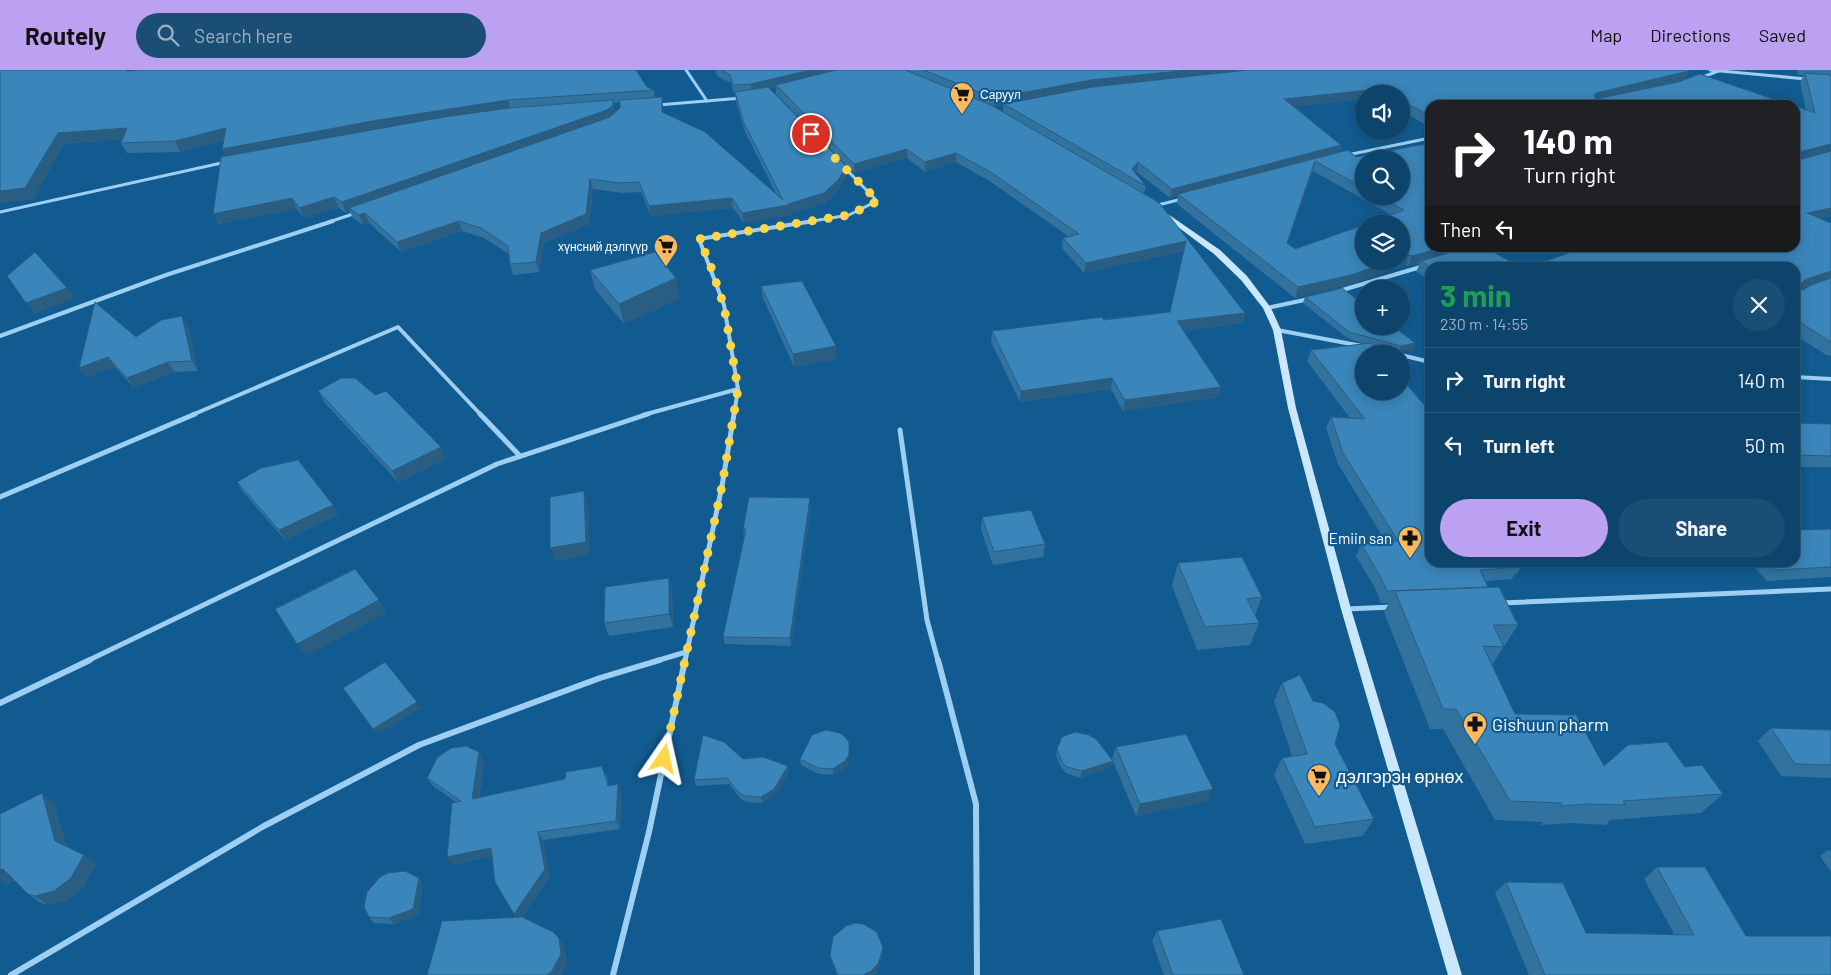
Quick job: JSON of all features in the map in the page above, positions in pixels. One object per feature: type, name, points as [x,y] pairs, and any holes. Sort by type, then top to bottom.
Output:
[{"type":"main road","points":[[1150,204],[1217,252],[1250,285],[1267,308],[1277,330],[1292,408],[1346,609],[1454,975]]},
{"type":"street","points":[[686,70],[707,102]]},
{"type":"street","points":[[1710,70],[1812,79]]},
{"type":"street","points":[[1691,80],[1719,71]]},
{"type":"street","points":[[648,106],[707,102],[743,97]]},
{"type":"street","points":[[1341,157],[1425,139]]},
{"type":"street","points":[[0,212],[235,160]]},
{"type":"street","points":[[612,975],[649,832],[722,486],[738,389],[724,306],[709,261],[699,239],[849,215],[878,201],[838,161]]},
{"type":"street","points":[[1150,204],[1192,196]]},
{"type":"street","points":[[0,336],[166,275],[360,212]]},
{"type":"street","points":[[1336,292],[1425,265]]},
{"type":"street","points":[[1267,308],[1317,297]]},
{"type":"street","points":[[0,497],[398,327],[520,456]]},
{"type":"street","points":[[1277,330],[1358,345]]},
{"type":"street","points":[[1410,357],[1425,361]]},
{"type":"street","points":[[1800,378],[1831,379]]},
{"type":"street","points":[[0,703],[496,464],[638,416],[738,389]]},
{"type":"street","points":[[900,430],[927,620],[976,804],[977,975]]},
{"type":"street","points":[[1494,603],[1831,589]]},
{"type":"street","points":[[1346,609],[1405,606]]},
{"type":"street","points":[[11,975],[264,826],[419,746],[600,678],[686,652]]},
{"type":"building","points":[[0,70],[636,70],[647,87],[654,90],[508,100],[378,120],[222,149],[226,128],[175,141],[121,143],[127,128],[58,133],[25,188],[0,191]]},
{"type":"building","points":[[721,70],[811,70],[751,84],[733,85],[730,75]]},
{"type":"building","points":[[836,70],[905,70],[991,105],[1160,204],[1245,313],[1177,321],[1221,387],[1125,400],[1112,378],[1021,391],[992,331],[1102,317],[1104,320],[1170,312],[1186,241],[1086,263],[1063,238],[1079,234],[992,173],[956,153],[925,162],[907,149],[854,164],[776,85]]},
{"type":"building","points":[[923,70],[1189,70],[1091,80],[994,98]]},
{"type":"building","points":[[1248,70],[1688,70],[1596,93],[1594,96],[1596,99],[1678,82],[1700,74],[1776,100],[1425,100],[1425,113],[1410,105],[1410,85],[1355,85],[1355,91],[1284,99],[1341,145],[1172,189],[1138,162],[1132,169],[1146,186],[1004,104],[1092,87]]},
{"type":"building","points":[[1805,73],[1831,75],[1831,144],[1800,152],[1800,108],[1815,113]]},
{"type":"building","points":[[768,87],[846,166],[839,179],[824,193],[789,205],[742,213],[732,198],[649,206],[639,182],[620,183],[590,179],[586,214],[541,233],[536,262],[510,264],[508,246],[481,228],[459,221],[397,242],[365,213],[359,215],[349,208],[610,117],[620,108],[620,100],[662,97],[662,112],[705,132],[783,200],[744,123],[735,92]]},
{"type":"building","points":[[613,100],[613,105],[607,110],[342,202],[334,197],[299,208],[292,198],[213,214],[221,157],[444,117],[509,108]]},
{"type":"building","points":[[1425,144],[1426,252],[1410,255],[1410,215],[1390,215],[1404,210],[1395,205],[1410,205],[1410,150],[1393,150]]},
{"type":"building","points":[[1348,150],[1355,156],[1355,183],[1315,161],[1287,243],[1295,249],[1355,228],[1355,270],[1365,270],[1351,275],[1298,287],[1178,194]]},
{"type":"building","points":[[1831,151],[1831,208],[1807,213],[1831,223],[1831,271],[1807,279],[1800,284],[1800,262],[1543,262],[1572,252],[1800,252],[1800,158]]},
{"type":"building","points":[[35,252],[67,288],[26,303],[7,276]]},
{"type":"building","points":[[655,252],[676,278],[619,304],[590,270]]},
{"type":"building","points":[[1451,252],[1493,252],[1511,262],[1425,262],[1425,264],[1421,261]]},
{"type":"building","points":[[1831,278],[1831,342],[1800,322],[1800,288],[1803,290]]},
{"type":"building","points":[[802,281],[836,346],[793,354],[761,286]]},
{"type":"building","points":[[1342,288],[1355,298],[1355,334],[1349,332],[1305,297]]},
{"type":"building","points":[[95,302],[136,337],[161,320],[182,316],[192,361],[168,362],[127,378],[108,357],[79,368]]},
{"type":"building","points":[[1360,335],[1405,335],[1415,343],[1397,345]]},
{"type":"building","points":[[1371,343],[1373,345],[1355,345],[1355,400],[1410,400],[1410,388],[1425,406],[1425,567],[1520,567],[1480,570],[1488,587],[1387,591],[1361,544],[1398,541],[1343,453],[1331,417],[1365,419],[1311,350]]},
{"type":"building","points":[[341,378],[355,378],[375,395],[386,391],[441,447],[392,471],[318,391]]},
{"type":"building","points":[[1800,423],[1831,424],[1831,456],[1800,455]]},
{"type":"building","points":[[298,460],[333,505],[279,530],[237,482],[261,468]]},
{"type":"building","points":[[584,491],[586,542],[550,548],[550,497]]},
{"type":"building","points":[[749,497],[810,498],[790,638],[723,637],[746,529],[743,529]]},
{"type":"building","points":[[1031,510],[1045,544],[994,552],[982,517]]},
{"type":"building","points":[[1831,529],[1831,567],[1776,570],[1773,567],[1800,567],[1800,530]]},
{"type":"building","points":[[1242,557],[1262,597],[1247,599],[1259,623],[1205,627],[1178,563]]},
{"type":"building","points":[[355,569],[379,600],[297,644],[275,609]]},
{"type":"building","points":[[669,578],[669,614],[604,623],[605,587]]},
{"type":"building","points":[[1499,587],[1518,625],[1493,625],[1504,647],[1483,646],[1515,714],[1576,715],[1604,766],[1628,745],[1667,742],[1685,767],[1702,765],[1723,794],[1623,801],[1625,805],[1588,804],[1559,806],[1562,803],[1510,801],[1456,709],[1443,709],[1395,591]]},
{"type":"building","points":[[385,662],[417,702],[373,729],[343,688]]},
{"type":"building","points":[[1300,675],[1313,701],[1323,703],[1335,712],[1340,725],[1335,744],[1374,819],[1315,827],[1282,758],[1307,754],[1282,683]]},
{"type":"building","points":[[1771,728],[1831,730],[1831,765],[1795,764]]},
{"type":"building","points":[[826,730],[840,733],[849,742],[849,754],[845,761],[833,769],[818,768],[800,759],[812,735]]},
{"type":"building","points":[[1075,732],[1089,735],[1096,739],[1113,761],[1082,771],[1067,767],[1062,762],[1057,749],[1062,737]]},
{"type":"building","points":[[1186,734],[1213,789],[1140,804],[1116,747]]},
{"type":"building","points":[[703,735],[724,742],[743,759],[763,757],[788,766],[774,789],[761,797],[746,796],[739,793],[727,778],[694,780]]},
{"type":"building","points":[[466,746],[479,752],[472,799],[565,779],[566,772],[602,766],[608,786],[618,784],[616,821],[538,832],[545,869],[514,914],[495,882],[491,848],[447,857],[452,803],[461,801],[427,778],[437,758],[451,748]]},
{"type":"building","points":[[42,793],[55,841],[84,855],[71,878],[54,891],[35,896],[28,894],[3,869],[0,870],[0,814]]},
{"type":"building","points":[[1657,867],[1705,867],[1746,936],[1831,936],[1831,975],[1545,975],[1506,882],[1563,883],[1586,933],[1694,935]]},
{"type":"building","points":[[405,871],[419,878],[413,909],[389,918],[369,917],[364,907],[367,892],[380,877],[388,873]]},
{"type":"building","points":[[522,917],[553,932],[559,938],[561,954],[552,971],[547,975],[427,975],[442,921]]},
{"type":"building","points":[[1221,919],[1244,975],[1173,975],[1157,931]]},
{"type":"building","points":[[855,923],[863,924],[877,932],[883,948],[878,964],[871,971],[863,975],[838,975],[830,955],[833,937],[846,926]]},
{"type":"place","name":"Саруул","points":[[962,115]]},
{"type":"place","name":"хүнсний дэлгүүр","points":[[666,267]]},
{"type":"place","name":"Emiin san","points":[[1410,559]]},
{"type":"place","name":"Gishuun pharm","points":[[1475,745]]},
{"type":"place","name":"дэлгэрэн өрнөх","points":[[1319,797]]},
{"type":"route","points":[[664,759],[722,486],[738,389],[724,306],[709,261],[699,239],[849,215],[878,201],[811,134]]}]
